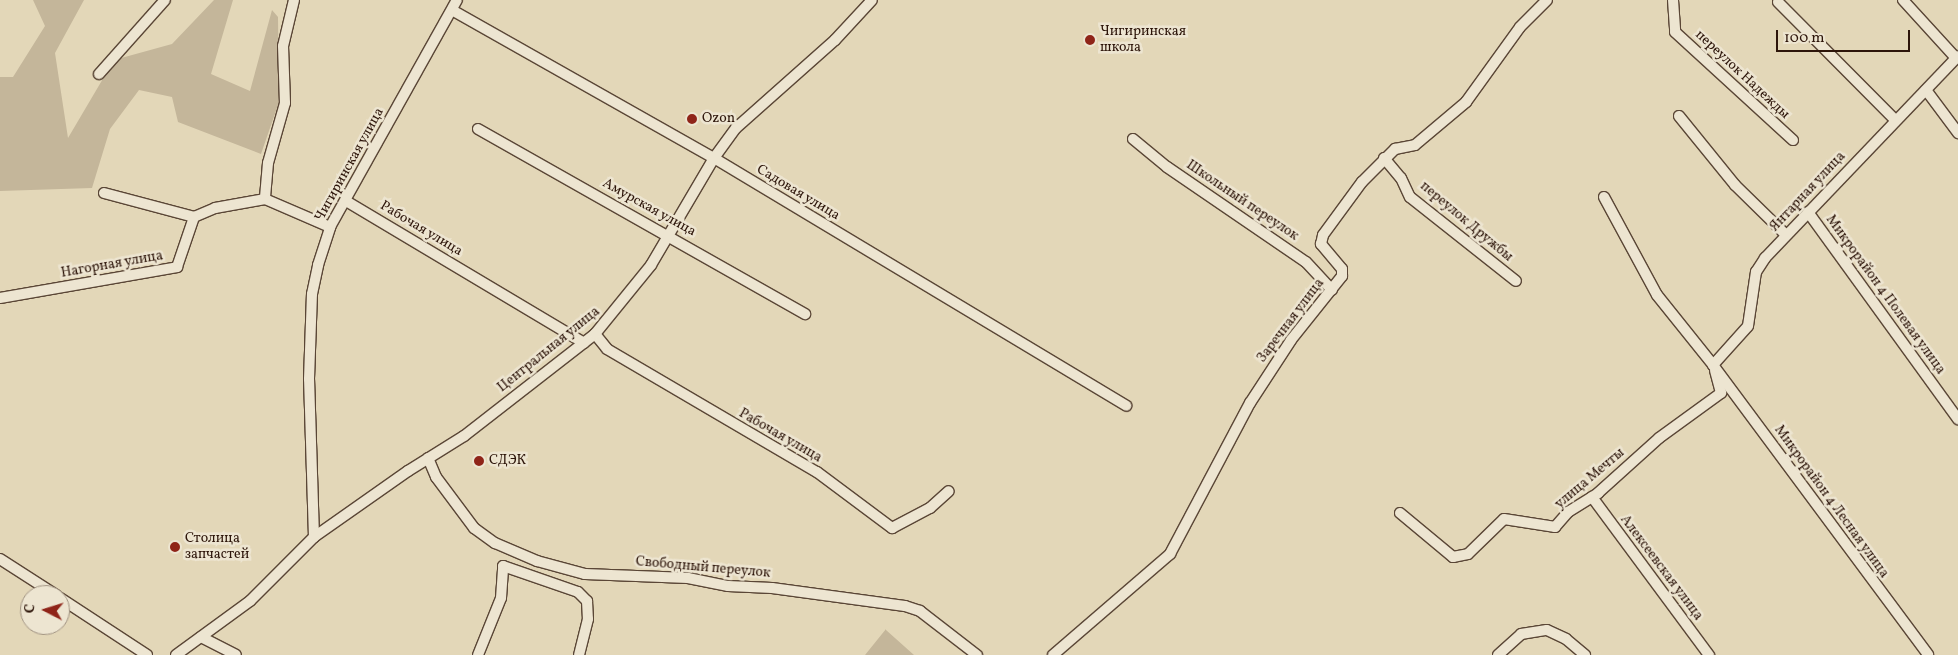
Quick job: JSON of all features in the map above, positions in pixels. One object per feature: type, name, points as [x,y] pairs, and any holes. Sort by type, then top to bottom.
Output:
[{"type":"street","points":[[99,74],[165,0]]},
{"type":"street","points":[[265,199],[268,162],[285,103],[283,46],[294,0]]},
{"type":"street","name":"Чигиринская улица","points":[[314,537],[310,379],[312,294],[330,226],[346,201],[457,0]]},
{"type":"street","name":"Заречная улица","points":[[1053,655],[1170,554],[1250,403],[1290,340],[1342,276],[1342,269],[1324,250],[1321,244],[1323,234],[1384,158],[1395,148],[1415,145],[1466,102],[1520,27],[1547,0]]},
{"type":"street","name":"переулок Надежды","points":[[1674,0],[1675,32],[1793,140]]},
{"type":"street","points":[[1903,0],[1957,57]]},
{"type":"street","name":"Центральная улица","points":[[176,655],[250,601],[314,537],[428,458],[464,436],[595,334],[652,265],[714,158],[736,128],[835,40],[868,1]]},
{"type":"street","points":[[1778,2],[1894,120]]},
{"type":"street","name":"Садовая улица","points":[[452,10],[714,158],[1126,406]]},
{"type":"street","name":"Янтарная улица","points":[[1713,365],[1748,326],[1756,272],[1786,235],[1894,120],[1957,57]]},
{"type":"street","points":[[1926,90],[1958,133]]},
{"type":"street","points":[[1679,116],[1735,184],[1786,235]]},
{"type":"street","name":"Амурская улица","points":[[478,129],[805,314]]},
{"type":"street","name":"Школьный переулок","points":[[1133,140],[1167,167],[1306,262],[1332,290]]},
{"type":"street","name":"переулок Дружбы","points":[[1384,158],[1401,178],[1410,197],[1516,281]]},
{"type":"street","points":[[104,193],[194,218],[216,208],[265,199],[330,226]]},
{"type":"street","name":"Микрорайон 4 Лесная улица","points":[[1604,197],[1657,295],[1713,365],[1928,655]]},
{"type":"street","name":"Рабочая улица","points":[[346,201],[584,342]]},
{"type":"street","name":"Микрорайон 4 Полевая улица","points":[[1808,212],[1958,419]]},
{"type":"street","name":"Нагорная улица","points":[[0,298],[178,268],[194,218]]},
{"type":"street","name":"Рабочая улица","points":[[595,334],[607,349],[818,472],[892,528],[930,508],[950,491]]},
{"type":"street","name":"улица Мечты","points":[[1400,513],[1453,556],[1468,554],[1504,519],[1522,519],[1555,527],[1568,512],[1592,497],[1659,438],[1720,393],[1713,365]]},
{"type":"street","name":"Свободный переулок","points":[[428,458],[436,477],[474,528],[494,543],[537,561],[585,574],[688,578],[728,586],[772,588],[897,604],[920,611],[971,653]]},
{"type":"street","name":"Алексеевская улица","points":[[1592,497],[1709,655]]},
{"type":"street","points":[[0,559],[40,585]]},
{"type":"street","points":[[478,655],[501,598],[503,566],[578,592],[587,601],[588,619],[579,655]]},
{"type":"street","points":[[70,605],[147,655]]},
{"type":"street","points":[[1498,655],[1521,634],[1547,630],[1566,639],[1585,655]]},
{"type":"street","points":[[201,637],[236,655]]},
{"type":"shaded area","points":[[33,0],[84,0],[55,53],[68,138],[114,60],[172,44],[214,0],[233,0],[211,74],[250,91],[272,10],[278,17],[279,102],[261,154],[178,122],[172,97],[139,90],[110,129],[92,188],[0,191],[0,77],[13,77],[45,26]]},
{"type":"shaded area","points":[[886,630],[914,655],[865,655]]},
{"type":"place","name":"Чигиринская школа","points":[[1090,40]]},
{"type":"place","name":"Ozon","points":[[692,119]]},
{"type":"place","name":"СДЭК","points":[[479,461]]},
{"type":"place","name":"Столица запчастей","points":[[175,547]]}]
